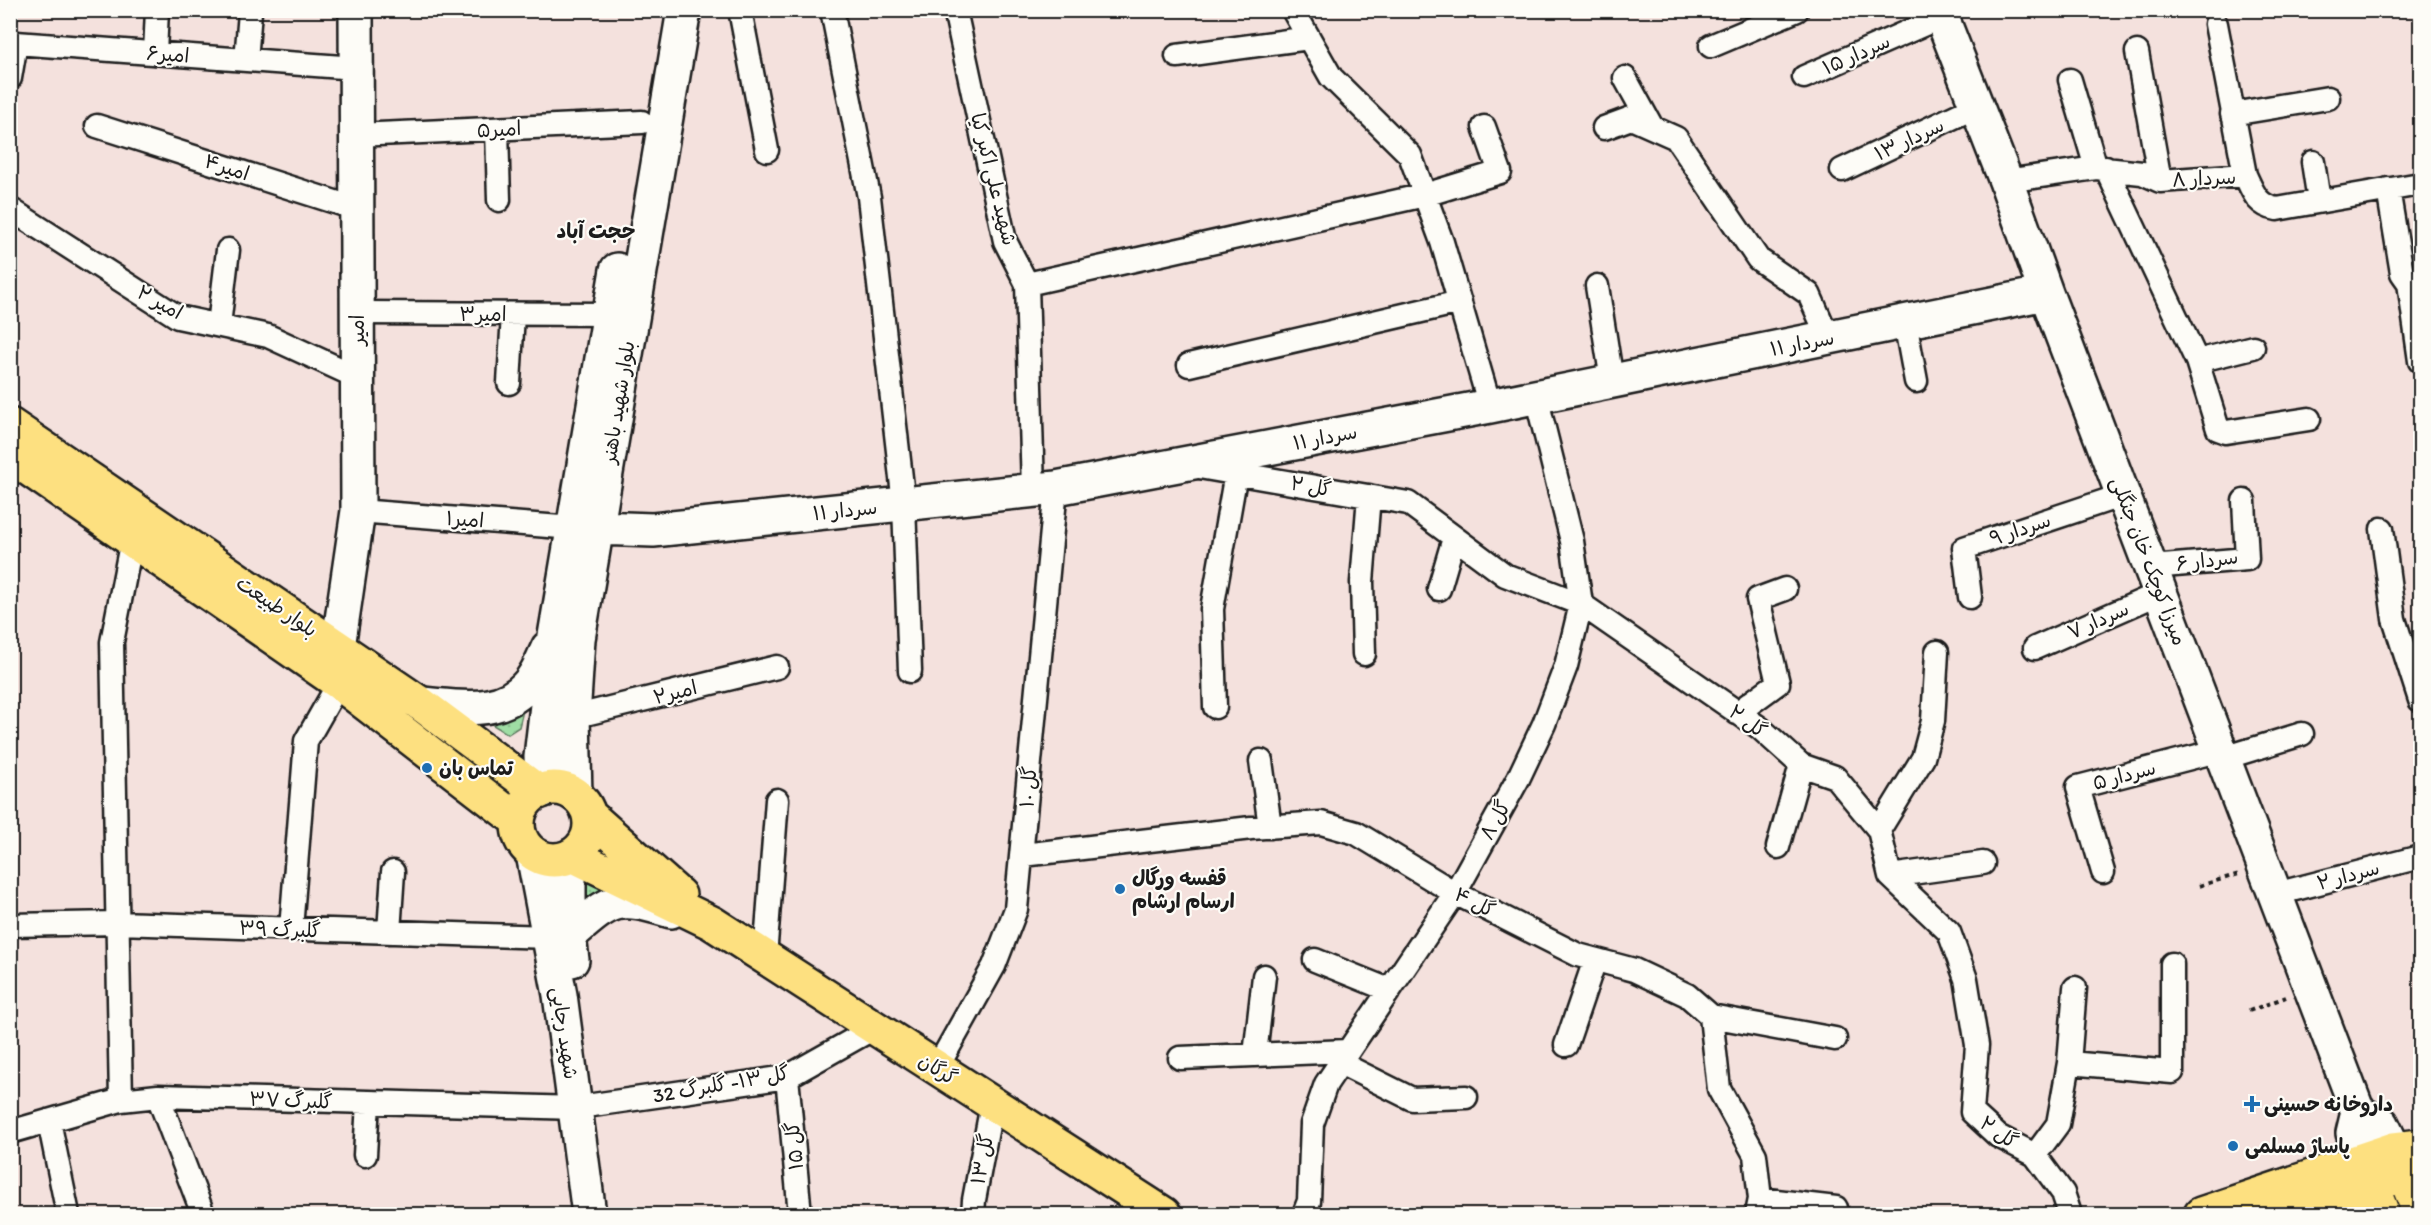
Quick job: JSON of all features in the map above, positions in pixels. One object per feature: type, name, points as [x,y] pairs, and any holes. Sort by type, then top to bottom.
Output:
[{"type":"main road","name":"امیر","points":[[338,647],[357,511],[356,10]]},
{"type":"main road","name":"بلوار شهید باهنر","points":[[561,798],[573,717],[585,528],[609,315],[661,10]]},
{"type":"main road","name":"بلوار شهید باهنر","points":[[561,798],[540,757],[555,636],[585,528],[684,10]]},
{"type":"main road","name":"میرزا کوچک خان جنگلی","points":[[1940,14],[2006,182],[2046,293],[2358,1112],[2353,1133],[2372,1187]]},
{"type":"main road","name":"سردار ۱۱","points":[[585,528],[652,530],[1045,489],[1536,396],[2046,293]]},
{"type":"main road","name":"بلوار طبیعت","points":[[10,426],[561,798],[712,923]]},
{"type":"main road","name":"بلوار طبیعت","points":[[10,456],[339,683],[518,821]]},
{"type":"main road","points":[[421,704],[490,708],[512,697],[530,682],[555,636]]},
{"type":"main road","points":[[571,856],[587,839],[561,798],[521,809],[518,821],[519,833],[524,845],[533,854],[551,859],[571,856],[712,923]]},
{"type":"main road","name":"شهید رجایی","points":[[533,854],[560,936],[584,1107],[607,1215]]},
{"type":"main road","name":"شهید رجایی","points":[[560,936],[571,856]]},
{"type":"main road","points":[[560,936],[598,910],[622,899],[712,923]]},
{"type":"main road","name":"گرگان","points":[[712,923],[1164,1215]]},
{"type":"main road","name":"شهید رجایی","points":[[584,1107],[589,1215]]},
{"type":"main road","points":[[2358,1112],[2382,1124],[2410,1159],[2421,1214]]},
{"type":"main road","points":[[2285,1215],[2372,1187],[2410,1159]]},
{"type":"main road","points":[[2201,1215],[2372,1187]]},
{"type":"street","points":[[155,53],[157,10]]},
{"type":"street","points":[[740,10],[767,150]]},
{"type":"street","points":[[832,10],[869,197],[904,504],[910,670]]},
{"type":"street","name":"شهید علی اکبر کیا","points":[[955,10],[1005,240],[1027,284],[1045,489]]},
{"type":"street","points":[[1293,10],[1331,76],[1410,155],[1442,242],[1490,405]]},
{"type":"street","points":[[1711,46],[1797,10]]},
{"type":"street","points":[[246,60],[250,12]]},
{"type":"street","name":"سردار ۱۵","points":[[1804,77],[1940,14]]},
{"type":"street","points":[[2216,24],[2245,175]]},
{"type":"street","points":[[1177,56],[1309,38]]},
{"type":"street","name":"امیر۶","points":[[10,78],[16,42],[356,68]]},
{"type":"street","points":[[2137,52],[2160,181]]},
{"type":"street","points":[[1625,78],[1652,127]]},
{"type":"street","points":[[2070,80],[2101,168],[2197,361],[2218,429],[2222,432],[2309,419]]},
{"type":"street","points":[[2232,114],[2328,98]]},
{"type":"street","name":"سردار ۱۳","points":[[1842,170],[1975,107]]},
{"type":"street","points":[[1604,128],[1632,118],[1677,138],[1758,259],[1809,294],[1828,337]]},
{"type":"street","name":"امیر۵","points":[[356,135],[642,122]]},
{"type":"street","name":"امیر۴","points":[[97,126],[357,209]]},
{"type":"street","points":[[1027,284],[1425,195],[1500,172],[1484,127]]},
{"type":"street","points":[[498,129],[499,200]]},
{"type":"street","points":[[2313,162],[2319,201]]},
{"type":"street","name":"سردار ۸","points":[[2006,182],[2101,168],[2142,173],[2160,181],[2245,175],[2258,201],[2266,207],[2277,209],[2421,184]]},
{"type":"street","points":[[2388,189],[2402,273],[2415,286],[2421,361]]},
{"type":"street","name":"امیر ۲","points":[[10,209],[178,317],[268,336],[357,377]]},
{"type":"street","points":[[219,325],[228,250]]},
{"type":"street","points":[[1597,286],[1612,381]]},
{"type":"street","points":[[1189,365],[1460,302]]},
{"type":"street","name":"امیر۳","points":[[357,313],[609,315]]},
{"type":"street","points":[[510,383],[513,314]]},
{"type":"street","points":[[1905,322],[1916,381]]},
{"type":"street","points":[[2197,361],[2253,347]]},
{"type":"street","name":"گل ۸","points":[[1304,1215],[1309,1201],[1312,1124],[1326,1084],[1455,892],[1518,779],[1544,724],[1566,666],[1581,604],[1572,541],[1536,396]]},
{"type":"street","name":"گل ۲","points":[[1183,464],[1408,503],[1505,575],[1581,604],[1760,728],[1801,765],[1835,777],[1879,830],[1890,876],[1949,932],[1966,979],[1977,1045],[1971,1112],[1998,1136],[2035,1155],[2063,1193],[2070,1215]]},
{"type":"street","points":[[1215,707],[1212,609],[1236,473]]},
{"type":"street","name":"گل ۱۰","points":[[937,1068],[994,966],[1016,909],[1023,855],[1042,620],[1045,489]]},
{"type":"street","name":"سردار ۹","points":[[1970,597],[1964,548],[2123,495]]},
{"type":"street","points":[[1364,654],[1362,582],[1369,496]]},
{"type":"street","name":"سردار ۶","points":[[2155,580],[2247,559],[2244,501]]},
{"type":"street","name":"امیر۱","points":[[357,511],[585,528]]},
{"type":"street","points":[[2382,529],[2394,619],[2421,700]]},
{"type":"street","points":[[1439,589],[1454,537]]},
{"type":"street","points":[[122,1100],[112,642],[132,539]]},
{"type":"street","name":"سردار ۷","points":[[2035,648],[2155,580]]},
{"type":"street","points":[[1737,712],[1778,683],[1758,599],[1785,589]]},
{"type":"street","points":[[1879,830],[1923,758],[1933,721],[1937,652]]},
{"type":"street","name":"امیر۲","points":[[573,717],[777,667]]},
{"type":"street","points":[[291,929],[306,741],[339,683]]},
{"type":"street","points":[[2222,754],[2302,734]]},
{"type":"street","name":"سردار ۵","points":[[2103,872],[2078,787],[2222,754]]},
{"type":"street","points":[[1261,761],[1270,826]]},
{"type":"street","points":[[1778,847],[1801,765]]},
{"type":"street","points":[[765,957],[777,800]]},
{"type":"street","name":"گل ۴","points":[[1023,855],[1270,826],[1321,823],[1356,833],[1455,892],[1578,955],[1634,970],[1687,995],[1711,1016]]},
{"type":"street","name":"سردار ۲","points":[[2271,880],[2421,857]]},
{"type":"street","points":[[1890,876],[1983,863]]},
{"type":"street","points":[[389,932],[393,872]]},
{"type":"street","name":"گلبرگ ۳۹","points":[[10,925],[118,923],[560,936]]},
{"type":"street","points":[[1315,960],[1389,990]]},
{"type":"street","points":[[1566,1045],[1595,960]]},
{"type":"street","points":[[2069,1063],[2172,1072],[2172,964]]},
{"type":"street","points":[[1255,1055],[1264,976]]},
{"type":"street","points":[[2035,1155],[2058,1124],[2069,1063],[2075,988]]},
{"type":"street","points":[[1835,1039],[1711,1016],[1719,1089],[1755,1155],[1759,1207],[1836,1208]]},
{"type":"street","name":"گل ۱۳- گلبرگ 32","points":[[584,1107],[788,1077],[874,1028]]},
{"type":"street","points":[[1180,1058],[1255,1055],[1344,1057],[1412,1099],[1466,1097]]},
{"type":"street","name":"گل ۱۵","points":[[788,1077],[800,1215]]},
{"type":"street","points":[[158,1096],[203,1215]]},
{"type":"street","name":"گلبرگ ۳۷","points":[[10,1132],[122,1100],[158,1096],[584,1107]]},
{"type":"street","points":[[365,1155],[368,1102]]},
{"type":"street","name":"گل ۱۳","points":[[973,1215],[992,1104]]},
{"type":"street","points":[[49,1121],[68,1215]]},
{"type":"path","points":[[2199,886],[2271,880]]},
{"type":"path","points":[[2249,1011],[2312,988]]},
{"type":"green space","points":[[526,698],[519,727],[508,734],[485,720]]},
{"type":"green space","points":[[575,872],[612,893],[582,912]]},
{"type":"place","name":"تماس بان","points":[[427,768]]},
{"type":"place","name":"قفسه ورگال ارسام ارشام","points":[[1120,889]]},
{"type":"place","name":"داروخانه حسینی","points":[[2252,1104]]},
{"type":"place","name":"پاساژ مسلمی","points":[[2233,1146]]},
{"type":"district","name":"حجت آباد","points":[[596,230]]}]
